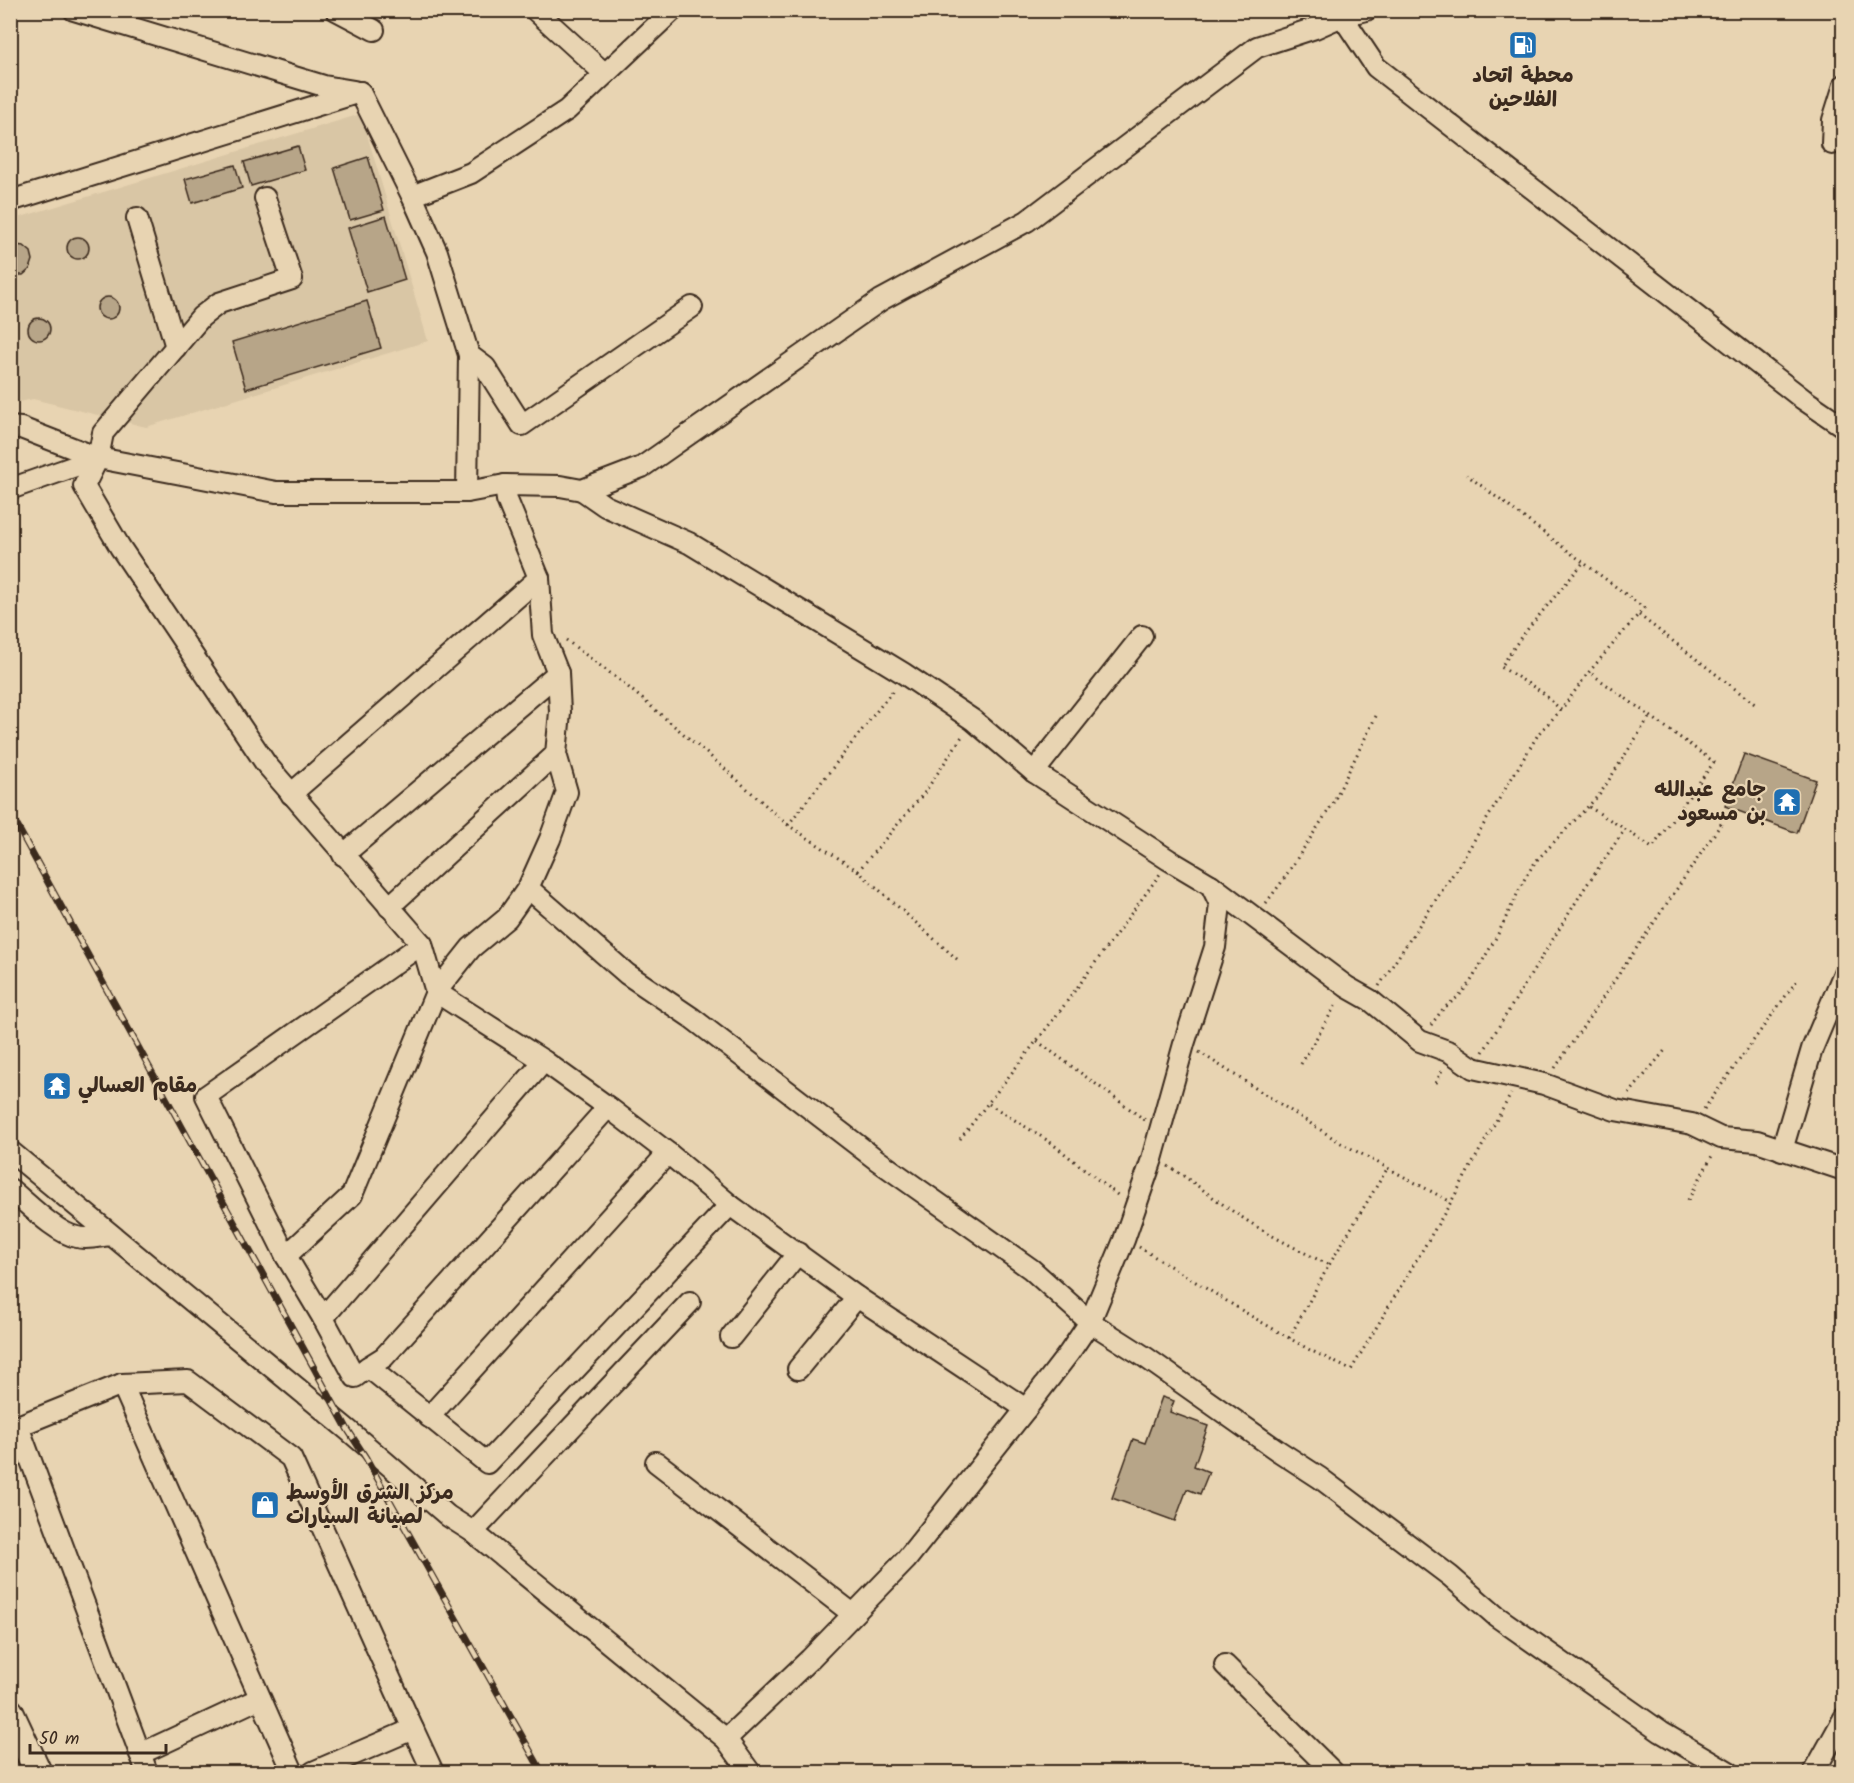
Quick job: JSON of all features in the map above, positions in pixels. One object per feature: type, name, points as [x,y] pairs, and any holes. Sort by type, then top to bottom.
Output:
[{"type":"main road","points":[[10,1712],[38,1773]]},
{"type":"street","points":[[74,10],[324,86],[360,92]]},
{"type":"street","points":[[336,10],[374,30]]},
{"type":"street","points":[[535,10],[604,74]]},
{"type":"street","points":[[412,196],[471,173],[567,110],[673,10]]},
{"type":"street","points":[[582,490],[642,467],[881,300],[1027,221],[1257,47],[1342,16],[1366,10]]},
{"type":"street","points":[[1342,16],[1376,67],[1803,399],[1844,427]]},
{"type":"street","points":[[1832,144],[1833,120],[1844,85]]},
{"type":"street","points":[[360,92],[437,252],[469,355],[467,492]]},
{"type":"street","points":[[10,201],[360,92]]},
{"type":"street","points":[[265,198],[292,279],[219,303],[201,317],[103,433],[98,458],[84,486],[133,567],[266,764],[422,944],[436,992],[544,1061],[608,1107],[730,1205],[857,1297],[1026,1409]]},
{"type":"street","points":[[137,218],[176,347]]},
{"type":"street","points":[[469,355],[485,367],[522,424],[692,308]]},
{"type":"street","points":[[10,427],[21,428],[98,458],[276,492],[467,492],[505,485],[560,486],[582,490],[605,506],[689,543],[903,673],[973,720],[1035,772],[1211,885],[1347,987],[1370,1000],[1420,1041],[1450,1052],[1473,1068],[1544,1084],[1615,1110],[1692,1124],[1721,1138],[1757,1141],[1844,1170]]},
{"type":"street","points":[[10,489],[98,458]]},
{"type":"street","points":[[286,1256],[352,1195],[436,992],[471,948],[507,918],[528,888],[550,839],[567,792],[556,754],[560,712],[558,673],[543,635],[539,578],[507,500],[505,485]]},
{"type":"street","points":[[291,794],[539,578]]},
{"type":"street","points":[[1035,772],[1142,636]]},
{"type":"street","points":[[343,855],[558,673]]},
{"type":"street","points":[[389,907],[556,754]]},
{"type":"street","points":[[726,1739],[810,1659],[906,1560],[1026,1409],[1090,1322],[1124,1240],[1152,1159],[1184,1044],[1215,947],[1220,904],[1211,885]]},
{"type":"street","points":[[528,888],[627,974],[692,1018],[877,1160],[1031,1269],[1090,1322],[1145,1357],[1320,1478],[1450,1576],[1496,1616],[1661,1732],[1729,1773]]},
{"type":"street","points":[[422,944],[206,1096],[286,1256],[355,1377],[384,1357],[608,1107]]},
{"type":"street","points":[[1782,1150],[1812,1049],[1844,973]]},
{"type":"street","points":[[323,1318],[544,1061]]},
{"type":"street","points":[[10,1152],[348,1430],[448,1516],[473,1532],[726,1739],[750,1773]]},
{"type":"street","points":[[429,1416],[668,1154]]},
{"type":"street","points":[[10,1189],[68,1235],[85,1239],[111,1234]]},
{"type":"street","points":[[368,1367],[487,1463],[730,1205]]},
{"type":"street","points":[[731,1338],[798,1253]]},
{"type":"street","points":[[798,1369],[857,1297]]},
{"type":"street","points":[[473,1532],[690,1302]]},
{"type":"street","points":[[260,1698],[144,1763],[18,1426],[122,1384],[188,1381],[291,1458],[433,1773]]},
{"type":"street","points":[[122,1384],[293,1773]]},
{"type":"street","points":[[656,1462],[853,1614]]},
{"type":"street","points":[[1225,1665],[1325,1770]]},
{"type":"street","points":[[1814,1773],[1844,1718]]},
{"type":"street","points":[[313,1773],[413,1729]]},
{"type":"path","points":[[1370,1000],[1461,862],[1539,734],[1644,608],[1467,475]]},
{"type":"path","points":[[1561,710],[1542,692],[1501,667],[1521,637],[1583,563]]},
{"type":"path","points":[[1639,615],[1756,705]]},
{"type":"path","points":[[543,635],[567,640],[622,682],[788,825],[858,871],[959,961]]},
{"type":"path","points":[[1588,807],[1652,848],[1714,762],[1589,672]]},
{"type":"path","points":[[788,825],[889,697],[903,673]]},
{"type":"path","points":[[1254,919],[1281,884],[1332,806],[1377,714]]},
{"type":"path","points":[[1420,1041],[1443,1009],[1459,996],[1471,981],[1536,861],[1600,794],[1650,716]]},
{"type":"path","points":[[858,871],[925,792],[973,720]]},
{"type":"path","points":[[1544,1084],[1723,821]]},
{"type":"path","points":[[1473,1068],[1584,889],[1625,829]]},
{"type":"path","points":[[960,1139],[1037,1041],[1169,860]]},
{"type":"path","points":[[1692,1124],[1798,979]]},
{"type":"path","points":[[1301,1064],[1347,987]]},
{"type":"path","points":[[1037,1041],[1151,1124],[1162,1128]]},
{"type":"path","points":[[1184,1044],[1193,1047],[1271,1096],[1341,1143],[1451,1203]]},
{"type":"path","points":[[1615,1110],[1666,1049]]},
{"type":"path","points":[[1124,1240],[1161,1259],[1289,1338],[1351,1370],[1451,1203],[1520,1078]]},
{"type":"path","points":[[989,1104],[1050,1142],[1136,1207]]},
{"type":"path","points":[[1688,1200],[1721,1138]]},
{"type":"path","points":[[1152,1159],[1188,1179],[1259,1228],[1288,1245],[1329,1264]]},
{"type":"path","points":[[1289,1338],[1329,1264],[1387,1169]]},
{"type":"shaded area","points":[[361,114],[428,341],[146,427],[33,399],[11,404],[11,220]]},
{"type":"building","points":[[298,146],[305,170],[251,186],[244,162]]},
{"type":"building","points":[[368,157],[384,210],[350,220],[334,168]]},
{"type":"building","points":[[235,165],[242,188],[192,203],[185,179]]},
{"type":"building","points":[[386,216],[405,280],[367,292],[348,228]]},
{"type":"building","points":[[78,237],[86,240],[89,248],[86,256],[78,259],[70,256],[67,248],[70,240]]},
{"type":"building","points":[[24,246],[31,252],[33,260],[30,269],[23,275],[10,273],[10,247]]},
{"type":"building","points":[[108,297],[116,300],[119,308],[116,316],[108,319],[100,316],[97,308],[100,300]]},
{"type":"building","points":[[367,301],[381,348],[246,389],[232,342]]},
{"type":"building","points":[[39,318],[47,321],[50,329],[47,337],[39,340],[31,337],[28,329],[31,321]]},
{"type":"building","points":[[1744,754],[1816,780],[1797,833],[1725,806]]},
{"type":"building","points":[[1162,1397],[1174,1401],[1170,1412],[1208,1426],[1194,1466],[1209,1472],[1200,1494],[1187,1489],[1175,1521],[1112,1498],[1133,1439],[1145,1443]]},
{"type":"railway","points":[[10,813],[348,1430],[366,1458],[542,1772]]},
{"type":"place","name":"محطة اتحاد الفلاحين","points":[[1523,45]]},
{"type":"place","name":"جامع عبدالله بن مسعود","points":[[1787,802]]},
{"type":"place","name":"مقام العسالي","points":[[57,1086]]},
{"type":"place","name":"مركز الشرق الأوسط لصيانة السيارات","points":[[265,1505]]}]
